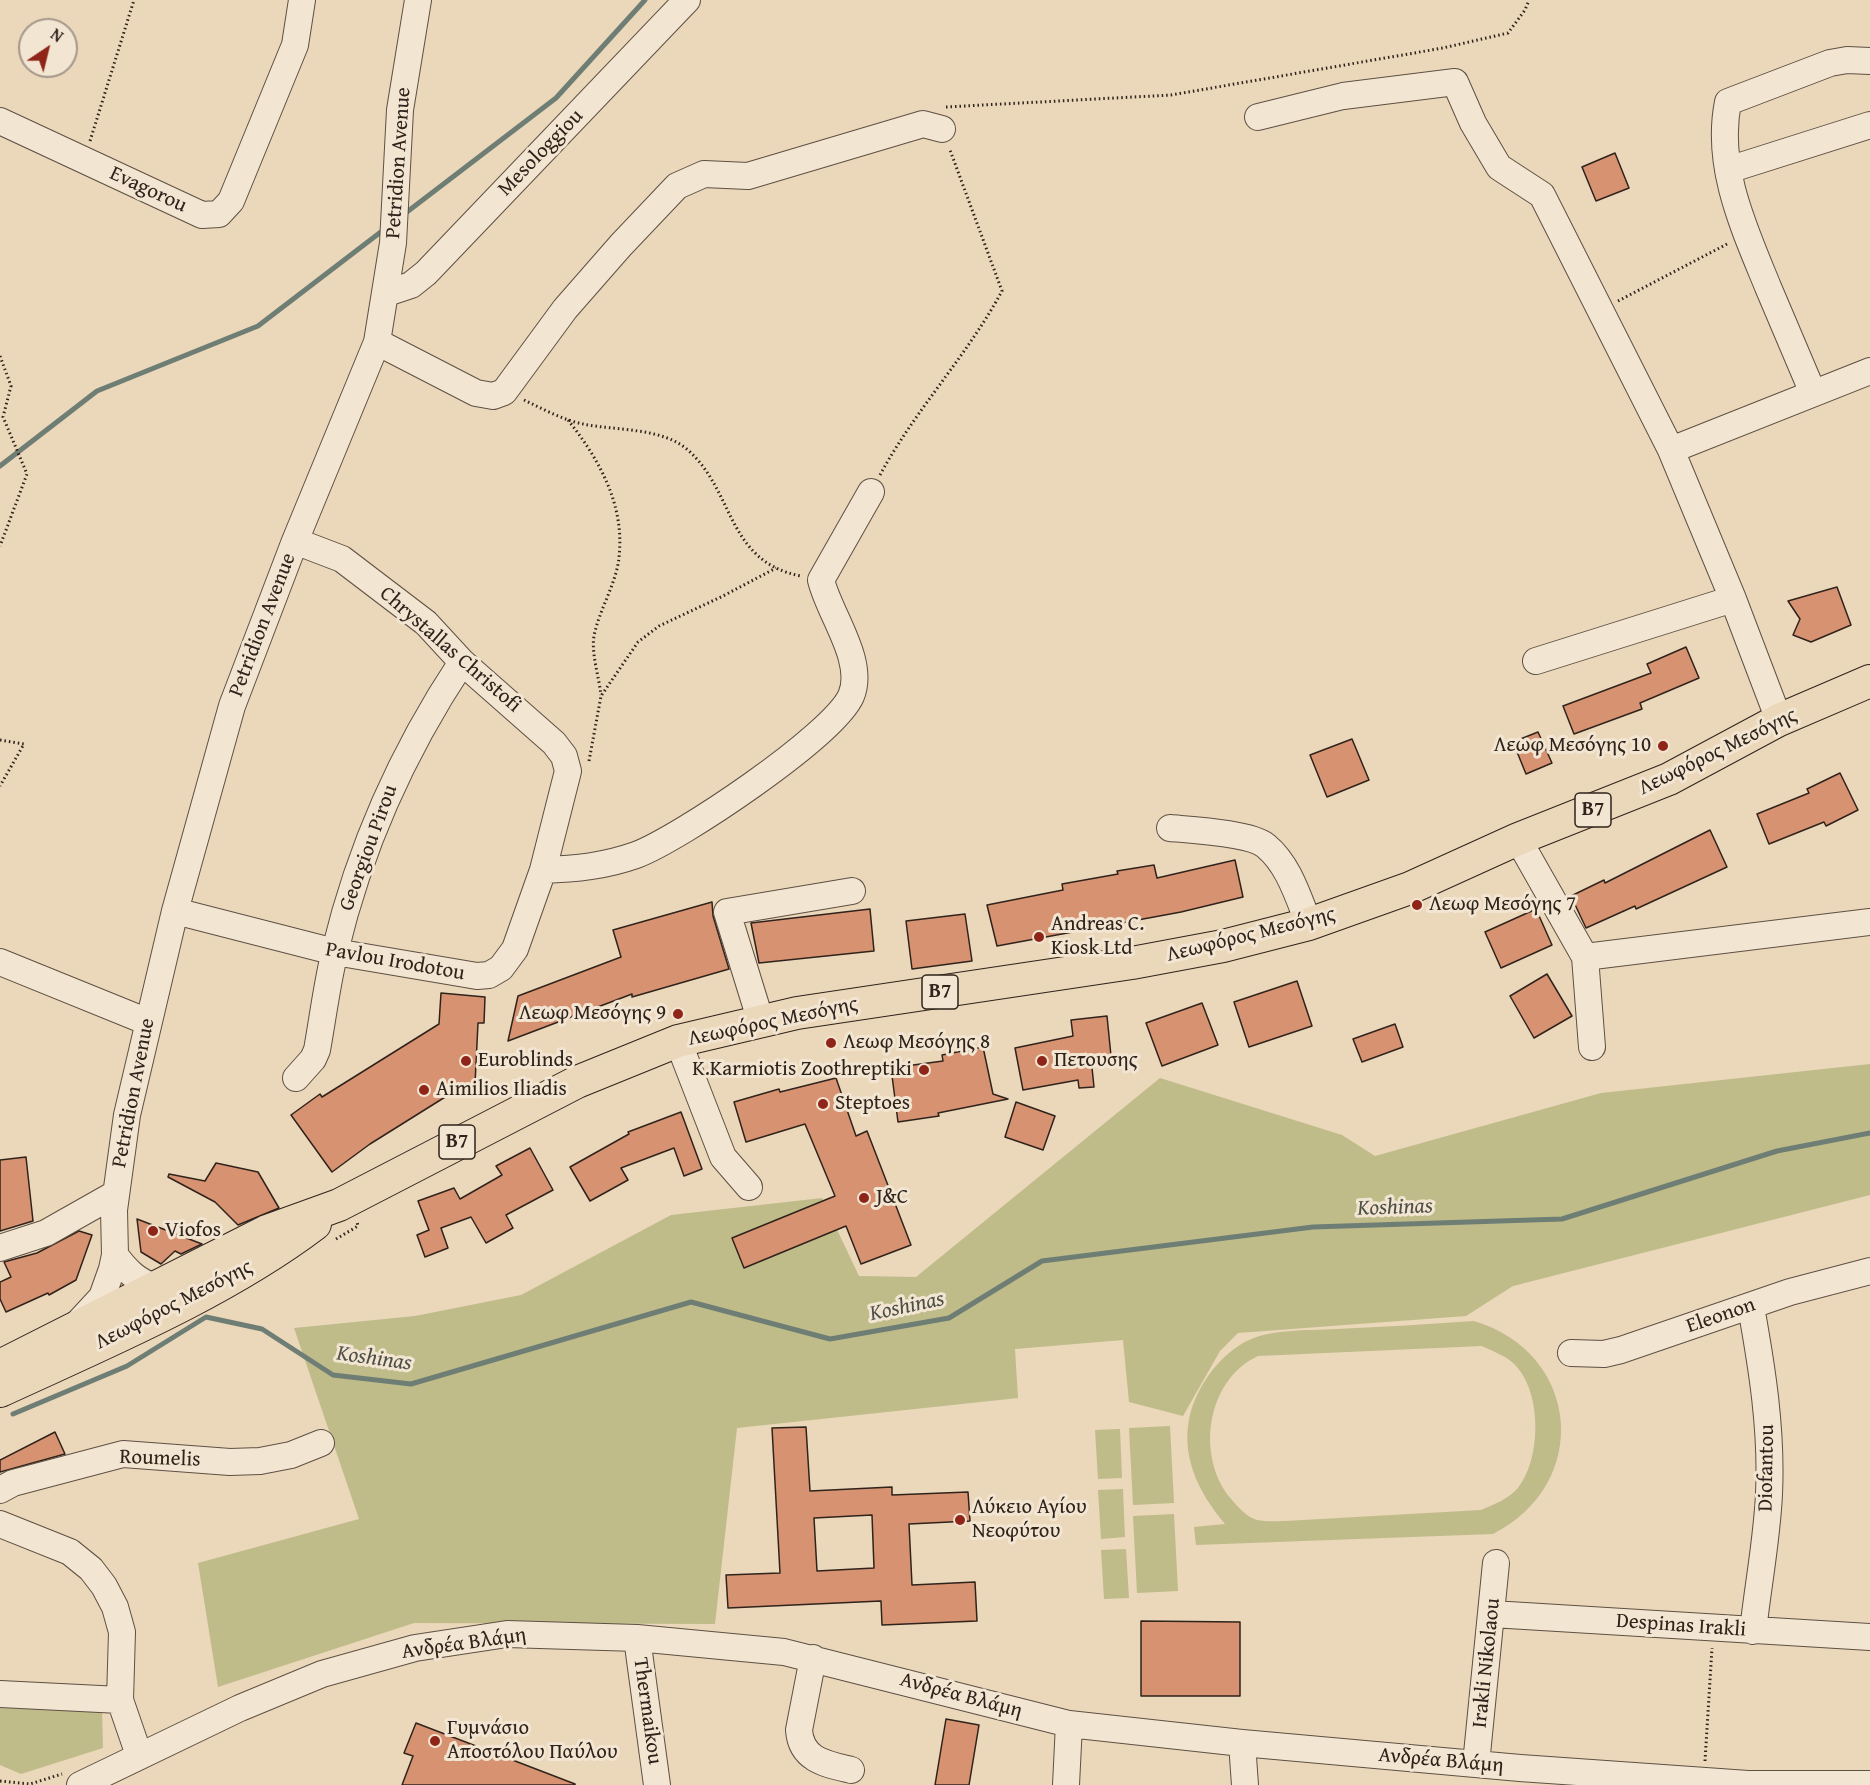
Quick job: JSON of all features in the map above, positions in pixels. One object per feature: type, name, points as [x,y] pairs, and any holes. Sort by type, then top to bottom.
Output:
[{"type":"main road","name":"Λεωφόρος Μεσόγης","points":[[0,1366],[267,1231],[339,1205],[557,1091],[678,1041],[797,1013],[1132,963],[1223,946],[1309,924],[1410,888],[1518,839],[1670,779],[1779,720],[1870,681]]},
{"type":"main road","name":"Λεωφόρος Μεσόγης","points":[[0,1391],[180,1305],[284,1247],[339,1205]]},
{"type":"street","name":"Evagorou","points":[[0,121],[202,215],[219,214],[231,201],[295,45],[302,0]]},
{"type":"street","name":"Petridion Avenue","points":[[47,1341],[79,1323],[93,1308],[108,1284],[115,1255],[115,1194],[127,1115],[175,911],[232,706],[295,541],[377,342],[388,285],[400,110],[418,0]]},
{"type":"street","name":"Mesologgiou","points":[[388,285],[411,285],[426,273],[687,0]]},
{"type":"street","points":[[1813,393],[1746,234],[1728,171],[1724,122],[1728,102],[1830,63],[1847,60],[1870,62]]},
{"type":"street","points":[[1258,117],[1343,96],[1455,82],[1473,123],[1499,167],[1542,195],[1671,450],[1733,599],[1779,720]]},
{"type":"street","points":[[377,342],[476,393],[493,396],[504,392],[565,309],[677,186],[704,174],[748,176],[923,124],[942,129]]},
{"type":"street","points":[[1728,171],[1870,125]]},
{"type":"street","points":[[1671,450],[1870,370]]},
{"type":"street","points":[[543,870],[600,866],[639,854],[717,810],[789,757],[832,721],[851,696],[855,671],[821,580],[871,492]]},
{"type":"street","name":"Chrystallas Christofi","points":[[295,541],[342,559],[426,623],[462,662],[532,722],[564,756]]},
{"type":"street","points":[[1536,661],[1733,599]]},
{"type":"street","name":"Georgiou Pirou","points":[[296,1078],[313,1059],[317,1050],[334,952],[352,890],[384,800],[425,720],[462,662]]},
{"type":"street","name":"Pavlou Irodotou","points":[[175,911],[334,952],[477,976],[489,975],[509,960],[515,949],[543,870],[568,771],[564,756]]},
{"type":"street","points":[[1170,828],[1219,833],[1265,844],[1290,877],[1309,924]]},
{"type":"street","points":[[1518,839],[1584,957],[1592,1047]]},
{"type":"street","points":[[761,1022],[727,912],[852,891]]},
{"type":"street","points":[[1584,957],[1870,922]]},
{"type":"street","points":[[0,962],[148,1022]]},
{"type":"street","points":[[678,1041],[723,1157],[749,1187]]},
{"type":"street","points":[[0,1248],[46,1233],[115,1194]]},
{"type":"street","points":[[115,1255],[125,1269],[140,1281],[158,1287],[170,1281]]},
{"type":"street","name":"Eleonon","points":[[1571,1353],[1604,1354],[1621,1350],[1790,1292],[1870,1270]]},
{"type":"street","name":"Diofantou","points":[[1751,1306],[1765,1392],[1769,1457],[1769,1495],[1753,1631]]},
{"type":"street","name":"Roumelis","points":[[0,1490],[13,1483],[123,1454],[230,1462],[260,1461],[291,1455],[321,1443]]},
{"type":"street","points":[[1,1525],[70,1552],[91,1569],[104,1586],[115,1607],[122,1632],[120,1700],[139,1755]]},
{"type":"street","name":"Irakli Nikolaou","points":[[1476,1764],[1496,1563]]},
{"type":"street","name":"Despinas Irakli","points":[[1492,1614],[1753,1631],[1870,1636]]},
{"type":"street","name":"Ανδρέα Βλάμη","points":[[72,1779],[139,1755],[240,1708],[322,1674],[358,1662],[415,1648],[507,1634],[638,1638],[747,1647],[813,1658],[1069,1724],[1242,1743],[1476,1764],[1520,1776],[1703,1780],[1748,1784],[1870,1784]]},
{"type":"street","name":"Thermaikou","points":[[638,1638],[657,1785]]},
{"type":"street","points":[[813,1658],[800,1739],[804,1749],[821,1762],[851,1770]]},
{"type":"street","points":[[0,1694],[120,1700]]},
{"type":"street","points":[[1066,1785],[1069,1724]]},
{"type":"street","points":[[1242,1743],[1245,1785]]},
{"type":"path","points":[[84,160],[134,0]]},
{"type":"path","points":[[871,492],[920,410],[982,328],[1002,291],[942,129],[942,107],[1171,94],[1443,48],[1508,33],[1526,10],[1529,0]]},
{"type":"path","points":[[1600,310],[1746,234]]},
{"type":"path","points":[[0,356],[11,386],[3,417],[27,474],[0,546]]},
{"type":"path","points":[[504,392],[581,424],[667,437],[688,450],[705,468],[746,544],[763,561],[788,574],[821,580]]},
{"type":"path","points":[[567,419],[592,450],[615,499],[619,530],[620,558],[594,638],[601,696],[586,771]]},
{"type":"path","points":[[601,696],[638,642],[659,626],[776,568]]},
{"type":"path","points":[[0,740],[24,744],[0,786]]},
{"type":"path","points":[[1703,1780],[1714,1628]]},
{"type":"path","points":[[0,1781],[30,1784],[72,1779]]},
{"type":"shaded area","points":[[1870,1064],[1870,1195],[1513,1286],[1466,1316],[1238,1333],[1220,1351],[1183,1416],[1129,1402],[1123,1340],[1015,1349],[1018,1398],[737,1428],[715,1624],[414,1623],[218,1687],[198,1563],[359,1519],[294,1328],[415,1316],[521,1295],[671,1215],[822,1198],[859,1276],[916,1277],[1160,1078],[1342,1135],[1375,1156],[1601,1093]]},
{"type":"shaded area","points":[[1474,1321],[1510,1337],[1536,1361],[1553,1389],[1561,1421],[1559,1453],[1547,1484],[1525,1512],[1493,1534],[1196,1545],[1194,1527],[1225,1524],[1199,1486],[1193,1472],[1187,1442],[1188,1427],[1191,1411],[1199,1391],[1225,1356],[1253,1338],[1276,1333]],"holes":[[[1482,1346],[1505,1357],[1517,1367],[1531,1394],[1534,1411],[1535,1428],[1531,1462],[1517,1489],[1500,1501],[1481,1510],[1264,1521],[1254,1519],[1243,1512],[1220,1483],[1213,1463],[1210,1442],[1217,1401],[1227,1383],[1240,1367],[1258,1356]]]},
{"type":"shaded area","points":[[1170,1426],[1174,1503],[1133,1505],[1129,1428]]},
{"type":"shaded area","points":[[1120,1429],[1122,1478],[1098,1479],[1095,1430]]},
{"type":"shaded area","points":[[1123,1489],[1125,1537],[1101,1539],[1098,1490]]},
{"type":"shaded area","points":[[1174,1514],[1178,1591],[1137,1593],[1133,1516]]},
{"type":"shaded area","points":[[1126,1549],[1129,1598],[1104,1599],[1101,1550]]},
{"type":"shaded area","points":[[0,1702],[102,1708],[103,1748],[21,1774],[0,1765]]},
{"type":"building","points":[[1615,153],[1629,188],[1596,201],[1582,167]]},
{"type":"building","points":[[1837,587],[1851,625],[1811,642],[1793,635],[1800,619],[1788,601]]},
{"type":"building","points":[[1686,647],[1699,678],[1640,703],[1642,709],[1574,734],[1563,706],[1651,673],[1647,664]]},
{"type":"building","points":[[1538,732],[1552,763],[1526,774],[1513,742]]},
{"type":"building","points":[[1352,739],[1369,780],[1327,797],[1310,755]]},
{"type":"building","points":[[1840,773],[1858,810],[1826,826],[1824,822],[1769,844],[1757,814],[1809,793],[1807,789]]},
{"type":"building","points":[[1710,830],[1727,867],[1636,909],[1635,906],[1586,928],[1571,896],[1604,880],[1605,883]]},
{"type":"building","points":[[1235,860],[1243,897],[1181,912],[997,946],[987,905],[1063,890],[1062,884],[1118,874],[1117,871],[1154,865],[1157,878]]},
{"type":"building","points":[[712,902],[713,916],[729,969],[632,997],[632,994],[508,1041],[518,996],[621,957],[613,930]]},
{"type":"building","points":[[870,909],[874,951],[759,963],[751,923]]},
{"type":"building","points":[[1536,909],[1552,945],[1501,968],[1485,932]]},
{"type":"building","points":[[965,914],[972,961],[912,969],[906,921]]},
{"type":"building","points":[[1547,974],[1572,1016],[1534,1038],[1510,996]]},
{"type":"building","points":[[1297,981],[1312,1026],[1249,1047],[1234,1002]]},
{"type":"building","points":[[441,993],[485,997],[484,1023],[478,1023],[475,1084],[460,1093],[458,1089],[370,1144],[332,1172],[291,1115],[320,1094],[322,1097],[439,1024]]},
{"type":"building","points":[[1202,1003],[1218,1045],[1162,1066],[1146,1023]]},
{"type":"building","points":[[1107,1016],[1111,1056],[1091,1058],[1094,1087],[1079,1088],[1078,1080],[1023,1090],[1015,1048],[1073,1036],[1071,1020]]},
{"type":"building","points":[[1395,1024],[1403,1047],[1362,1062],[1353,1039]]},
{"type":"building","points":[[983,1047],[993,1094],[1008,1099],[938,1113],[939,1116],[898,1122],[891,1068],[943,1061],[942,1055]]},
{"type":"building","points":[[836,1078],[856,1136],[867,1131],[911,1245],[861,1264],[846,1226],[744,1268],[732,1238],[835,1196],[805,1124],[746,1142],[734,1102],[779,1089],[780,1092]]},
{"type":"building","points":[[1016,1102],[1055,1116],[1043,1150],[1005,1137]]},
{"type":"building","points":[[681,1112],[702,1169],[684,1176],[674,1148],[621,1168],[628,1180],[590,1201],[570,1167],[629,1134],[628,1132]]},
{"type":"building","points":[[530,1148],[553,1190],[506,1215],[513,1228],[486,1243],[471,1217],[441,1228],[448,1248],[425,1257],[417,1235],[429,1230],[418,1201],[454,1188],[460,1199],[502,1175],[496,1166]]},
{"type":"building","points":[[26,1157],[33,1221],[0,1231],[0,1160]]},
{"type":"building","points":[[216,1163],[258,1172],[279,1208],[238,1225],[215,1202],[168,1177],[169,1174],[205,1181]]},
{"type":"building","name":"Viofos","points":[[137,1219],[202,1244],[181,1254],[175,1251],[161,1264],[141,1252]]},
{"type":"building","points":[[79,1231],[92,1235],[76,1280],[49,1295],[48,1293],[6,1312],[0,1299],[0,1282],[11,1277],[4,1262],[37,1253]]},
{"type":"building","points":[[806,1427],[810,1491],[892,1487],[892,1495],[968,1492],[970,1521],[909,1524],[912,1585],[975,1582],[977,1621],[882,1625],[881,1601],[728,1608],[726,1575],[780,1573],[772,1428]],"holes":[[[872,1515],[874,1568],[817,1571],[814,1518]]]},
{"type":"building","points":[[55,1432],[65,1454],[0,1472],[0,1460]]},
{"type":"building","points":[[1141,1621],[1240,1622],[1240,1696],[1141,1696]]},
{"type":"building","points":[[946,1719],[979,1725],[969,1785],[935,1785]]},
{"type":"building","points":[[416,1723],[575,1785],[402,1785],[413,1756],[404,1753]]},
{"type":"waterway","points":[[403,215],[556,98],[645,0]]},
{"type":"waterway","points":[[0,466],[97,391],[258,326],[386,228]]},
{"type":"waterway","name":"Koshinas","points":[[13,1414],[127,1366],[206,1317],[262,1329],[333,1375],[411,1384],[691,1302],[830,1339],[949,1318],[1042,1261],[1313,1227],[1562,1219],[1777,1151],[1870,1133]]},
{"type":"place","name":"Λεωφ Μεσόγης 10","points":[[1663,746]]},
{"type":"place","name":"Λεωφ Μεσόγης 7","points":[[1417,905]]},
{"type":"place","name":"Andreas C. Kiosk Ltd","points":[[1039,937]]},
{"type":"place","name":"Λεωφ Μεσόγης 9","points":[[678,1014]]},
{"type":"place","name":"Λεωφ Μεσόγης 8","points":[[831,1043]]},
{"type":"place","name":"Euroblinds","points":[[466,1061]]},
{"type":"place","name":"Πετουσης","points":[[1042,1061]]},
{"type":"place","name":"K.Karmiotis Zoothreptiki","points":[[924,1070]]},
{"type":"place","name":"Aimilios Iliadis","points":[[424,1090]]},
{"type":"place","name":"Steptoes","points":[[823,1104]]},
{"type":"place","name":"J&C","points":[[864,1198]]},
{"type":"place","name":"Viofos","points":[[153,1231]]},
{"type":"place","name":"Λύκειο Αγίου Νεοφύτου","points":[[960,1520]]},
{"type":"place","name":"Γυμνάσιο Αποστόλου Παύλου","points":[[435,1741]]}]
